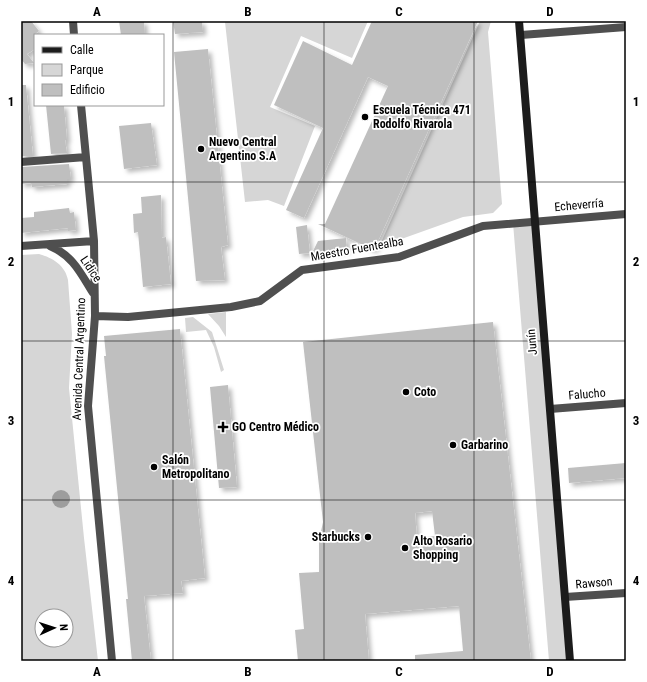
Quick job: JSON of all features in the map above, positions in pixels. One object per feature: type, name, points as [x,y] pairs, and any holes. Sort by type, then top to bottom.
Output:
[{"type":"main road","name":"Junín","points":[[520,21],[570,661]]},
{"type":"street","points":[[73,21],[74,34]]},
{"type":"street","points":[[521,35],[626,27]]},
{"type":"street","name":"Avenida Central Argentino","points":[[81,106],[94,241],[95,316],[88,406],[112,661]]},
{"type":"street","points":[[21,162],[86,157]]},
{"type":"street","name":"Echeverría","points":[[535,221],[626,214]]},
{"type":"street","name":"Maestro Fuentealba","points":[[95,316],[128,317],[231,307],[260,301],[302,270],[398,256],[483,226],[535,221]]},
{"type":"street","name":"Lidice","points":[[21,246],[94,241]]},
{"type":"street","name":"Lidice","points":[[48,245],[63,252],[77,266],[94,294]]},
{"type":"street","name":"Falucho","points":[[550,409],[626,403]]},
{"type":"street","name":"Rawson","points":[[565,598],[626,593]]},
{"type":"green space","points":[[222,21],[368,21],[352,58],[301,36],[270,107],[315,126],[284,206],[268,200],[245,202],[225,22]]},
{"type":"green space","points":[[480,21],[491,21],[488,32],[502,204],[493,213],[463,217],[379,247]]},
{"type":"green space","points":[[535,221],[570,661],[549,661],[513,223]]},
{"type":"green space","points":[[39,254],[58,263],[64,270],[68,280],[72,334],[69,388],[98,661],[21,661],[21,255]]},
{"type":"green space","points":[[226,312],[226,337],[219,326],[208,314]]},
{"type":"green space","points":[[193,317],[212,332],[224,370],[221,372],[214,347],[206,330],[186,332],[185,318]]},
{"type":"shaded area","points":[[61,490],[67,493],[70,499],[67,505],[61,508],[55,505],[52,499],[55,493]]},
{"type":"building","points":[[21,21],[31,21],[39,31],[34,34],[34,50],[27,54],[34,63],[25,64],[21,59]]},
{"type":"building","points":[[119,21],[144,21],[145,34],[121,34]]},
{"type":"building","points":[[173,21],[202,21],[203,32],[175,34]]},
{"type":"building","points":[[372,21],[478,21],[374,250],[318,224],[325,224],[388,86],[368,77],[304,218],[286,210],[323,128],[274,105],[303,41],[352,65]]},
{"type":"building","name":"Nuevo Central Argentino S.A","points":[[208,49],[228,245],[221,247],[225,280],[196,281],[174,52]]},
{"type":"building","points":[[21,85],[26,85],[33,156],[21,156]]},
{"type":"building","points":[[46,106],[64,106],[67,153],[51,154]]},
{"type":"building","points":[[151,123],[157,165],[124,169],[119,126]]},
{"type":"building","points":[[69,164],[71,179],[67,179],[67,184],[32,187],[31,183],[21,184],[21,167]]},
{"type":"building","points":[[161,195],[162,238],[166,237],[171,284],[143,287],[138,232],[134,233],[133,214],[142,213],[141,197]]},
{"type":"building","points":[[69,208],[70,213],[74,212],[76,230],[68,231],[68,228],[21,233],[21,218],[34,217],[34,212]]},
{"type":"building","points":[[307,225],[310,253],[299,254],[296,227]]},
{"type":"building","points":[[346,238],[347,250],[312,253],[318,241]]},
{"type":"building","points":[[493,322],[531,661],[415,661],[415,655],[463,651],[459,606],[365,614],[369,661],[298,661],[295,630],[304,629],[299,573],[319,572],[319,541],[323,522],[303,342]],"holes":[[[432,511],[435,536],[417,538],[415,513]]]},
{"type":"building","name":"Salón Metropolitano","points":[[180,329],[205,578],[181,581],[183,593],[144,596],[151,661],[132,661],[126,599],[128,599],[104,356],[106,356],[104,336]]},
{"type":"building","name":"GO Centro Médico","points":[[228,385],[237,487],[219,488],[210,387]]},
{"type":"building","points":[[626,463],[626,478],[569,483],[568,468]]},
{"type":"place","name":"Escuela Técnica 471 Rodolfo Rivarola","points":[[365,117]]},
{"type":"place","name":"Nuevo Central Argentino S.A","points":[[201,149]]},
{"type":"place","name":"Coto","points":[[406,392]]},
{"type":"place","name":"GO Centro Médico","points":[[223,427]]},
{"type":"place","name":"Garbarino","points":[[453,445]]},
{"type":"place","name":"Salón Metropolitano","points":[[154,467]]},
{"type":"place","name":"Starbucks","points":[[368,537]]},
{"type":"place","name":"Alto Rosario Shopping","points":[[405,548]]}]
